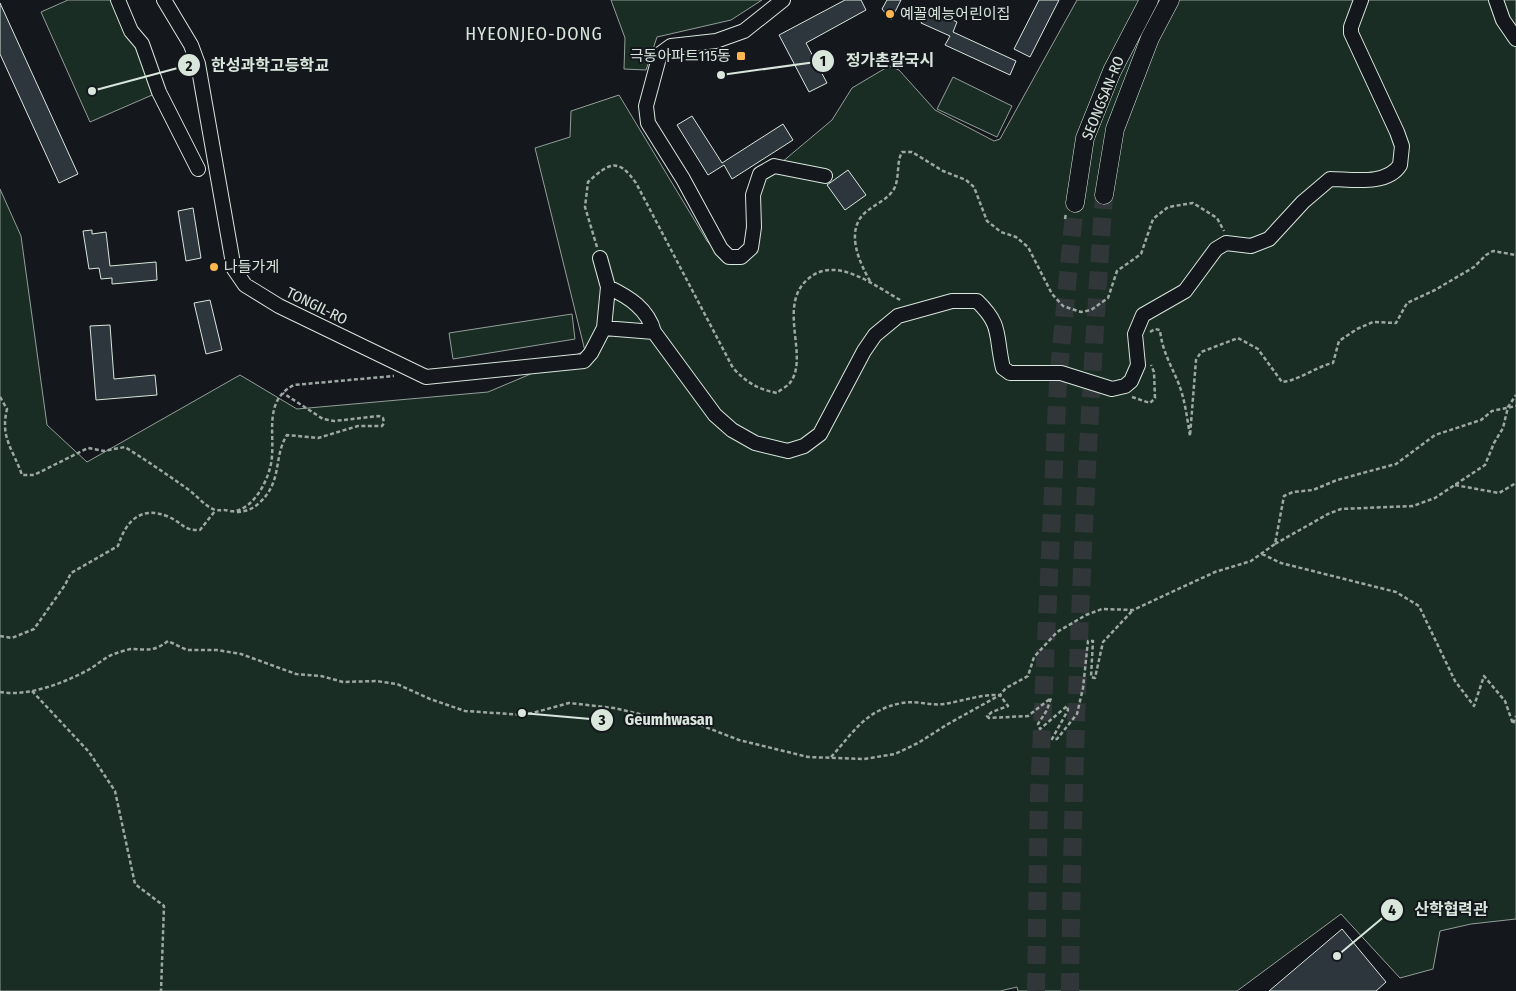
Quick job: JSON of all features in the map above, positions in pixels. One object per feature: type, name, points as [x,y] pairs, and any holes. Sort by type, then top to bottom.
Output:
[{"type":"main road","name":"SEONGSAN-RO","points":[[1074,203],[1085,138],[1112,71],[1149,0]]},
{"type":"main road","name":"SEONGSAN-RO","points":[[1104,195],[1115,129],[1150,38],[1170,0]]},
{"type":"street","points":[[118,0],[131,31],[142,44],[159,92],[198,170]]},
{"type":"street","name":"TONGIL-RO","points":[[164,0],[191,45],[198,64],[234,269],[245,285],[279,306],[426,377],[584,361],[592,353],[604,328]]},
{"type":"street","points":[[783,0],[744,32],[716,41],[671,46],[660,54],[646,106],[648,123],[683,179],[721,249],[729,257],[741,257],[752,248],[754,227],[753,195],[760,174],[774,166],[825,176]]},
{"type":"street","points":[[608,287],[630,297],[652,322],[654,332],[715,415],[732,430],[755,443],[788,452],[804,446],[820,434],[875,334],[898,316],[952,301],[977,301],[994,318],[999,335],[1002,368],[1015,373],[1061,372],[1112,390],[1125,386],[1131,381],[1138,365],[1135,334],[1143,315],[1185,291],[1216,249],[1229,243],[1251,246],[1269,239],[1303,202],[1330,179],[1372,179],[1389,176],[1400,165],[1402,146],[1397,132],[1350,26],[1361,0]]},
{"type":"street","points":[[1496,0],[1503,20],[1516,39]]},
{"type":"street","points":[[600,258],[608,287],[604,328],[654,332]]},
{"type":"path","points":[[871,283],[856,251],[857,227],[865,212],[881,202],[894,189],[898,175],[899,158],[902,152],[912,152],[943,170],[966,180],[974,187],[987,221],[1001,232],[1016,237],[1028,247],[1052,294],[1062,306],[1081,312],[1091,310],[1108,298],[1117,271],[1141,254],[1154,220],[1168,207],[1192,203],[1200,207],[1217,218],[1229,243]]},
{"type":"path","points":[[600,258],[585,207],[588,182],[602,170],[613,165],[627,169],[636,183],[733,368],[748,383],[762,390],[777,393],[790,383],[795,368],[794,300],[804,281],[812,275],[828,270],[844,272],[871,283],[919,310]]},
{"type":"path","points":[[1146,335],[1155,329],[1160,330],[1162,348],[1178,382],[1186,408],[1190,436],[1196,360],[1201,352],[1238,338],[1258,349],[1282,382],[1290,381],[1320,366],[1333,363],[1338,341],[1357,329],[1373,322],[1396,323],[1407,302],[1435,290],[1474,267],[1493,251],[1516,255]]},
{"type":"path","points":[[1112,390],[1150,403],[1156,392],[1154,372],[1148,356]]},
{"type":"path","points":[[235,511],[251,503],[266,481],[271,460],[270,424],[274,408],[283,393],[294,385],[401,376],[411,370]]},
{"type":"path","points":[[0,397],[7,409],[3,420],[4,434],[22,475],[34,475],[88,448],[104,451],[125,447],[215,511],[242,512],[255,506],[269,494],[287,435],[318,438],[358,426],[382,426],[384,422],[383,418],[378,416],[334,421],[323,419],[283,393]]},
{"type":"path","points":[[1000,695],[1008,706],[992,712],[988,716],[989,718],[1028,716],[1051,698],[1047,710],[1038,724],[1040,728],[1068,706],[1068,710],[1052,739],[1057,739],[1077,714],[1083,688],[1088,641],[1093,641],[1092,677],[1095,678],[1104,642],[1133,610],[1215,572],[1251,562],[1276,544],[1328,514],[1341,509],[1413,506],[1435,498],[1485,465],[1494,442],[1503,428],[1508,407],[1516,395]]},
{"type":"path","points":[[1276,544],[1284,496],[1292,492],[1313,490],[1337,480],[1396,464],[1435,435],[1481,420],[1492,410],[1516,406]]},
{"type":"path","points":[[1453,485],[1499,493],[1516,482]]},
{"type":"path","points":[[0,636],[12,638],[34,629],[65,585],[71,573],[118,546],[122,533],[131,519],[151,512],[170,518],[189,531],[200,530],[215,511]]},
{"type":"path","points":[[1262,554],[1281,563],[1396,592],[1419,606],[1455,681],[1474,706],[1484,676],[1505,701],[1513,724],[1516,716]]},
{"type":"path","points":[[0,692],[13,694],[32,691],[88,670],[112,654],[132,649],[142,651],[157,650],[168,641],[187,650],[217,650],[241,654],[296,674],[321,676],[343,682],[376,681],[397,684],[430,699],[465,711],[525,715],[569,703],[614,708],[648,716],[695,723],[739,740],[808,757],[864,759],[895,754],[918,743],[1000,695],[1006,688],[1028,676],[1034,656],[1057,632],[1086,615],[1102,609],[1133,610]]},
{"type":"path","points":[[32,691],[89,752],[115,790],[135,884],[164,906],[161,991]]},
{"type":"path","points":[[831,757],[860,722],[901,703],[942,704],[987,695],[1000,695]]},
{"type":"green space","points":[[68,0],[118,0],[159,92],[90,122],[41,12]]},
{"type":"green space","points":[[611,0],[762,0],[731,20],[657,37],[646,70],[624,69],[625,38]]},
{"type":"green space","points":[[1077,0],[1516,0],[1516,919],[1471,924],[1440,931],[1433,969],[1400,978],[1341,914],[1237,991],[1018,991],[1017,987],[1000,991],[0,991],[0,189],[21,236],[47,425],[87,462],[240,375],[297,409],[488,392],[585,351],[535,148],[570,137],[571,111],[619,95],[707,241],[727,263],[755,250],[756,195],[763,178],[832,120],[852,88],[889,66],[899,70],[935,110],[994,141],[1000,139]]},
{"type":"green space","points":[[953,77],[1012,106],[997,137],[937,109]]},
{"type":"green space","points":[[572,314],[575,339],[453,359],[449,333]]},
{"type":"building","points":[[845,0],[861,0],[866,10],[806,43],[827,83],[809,92],[779,35]]},
{"type":"building","name":"예꼴예능어린이집","points":[[887,0],[901,0],[891,20],[882,9]]},
{"type":"building","points":[[1039,0],[1059,0],[1030,57],[1014,49]]},
{"type":"building","points":[[0,3],[78,174],[59,183],[0,54]]},
{"type":"building","points":[[928,8],[957,22],[953,32],[1016,61],[1010,75],[945,45],[950,36],[921,23]]},
{"type":"building","points":[[692,116],[722,163],[783,124],[793,140],[732,179],[724,165],[708,175],[677,125]]},
{"type":"building","points":[[848,170],[866,195],[845,210],[827,185]]},
{"type":"building","points":[[193,208],[201,258],[186,261],[178,211]]},
{"type":"building","points":[[92,230],[92,234],[106,232],[110,266],[156,262],[157,280],[112,284],[112,278],[101,279],[99,268],[89,269],[83,231]]},
{"type":"building","points":[[210,300],[222,350],[206,354],[194,303]]},
{"type":"building","points":[[110,325],[114,379],[155,375],[157,395],[96,400],[90,326]]},
{"type":"building","points":[[1342,929],[1386,982],[1376,991],[1269,991]]},
{"type":"tunnel","points":[[1070,991],[1081,593],[1104,195]]},
{"type":"tunnel","points":[[1036,991],[1039,794],[1058,381],[1075,203]]},
{"type":"place","name":"예꼴예능어린이집","points":[[890,14]]},
{"type":"place","name":"극동아파트115동","points":[[741,56]]},
{"type":"place","name":"정가촌칼국시","points":[[721,75]]},
{"type":"place","name":"한성과학고등학교","points":[[92,91]]},
{"type":"place","name":"나들가게","points":[[214,267]]},
{"type":"place","name":"Geumhwasan","points":[[522,713]]},
{"type":"place","name":"산학협력관","points":[[1337,956]]},
{"type":"district","name":"HYEONJEO-DONG","points":[[534,34]]}]
